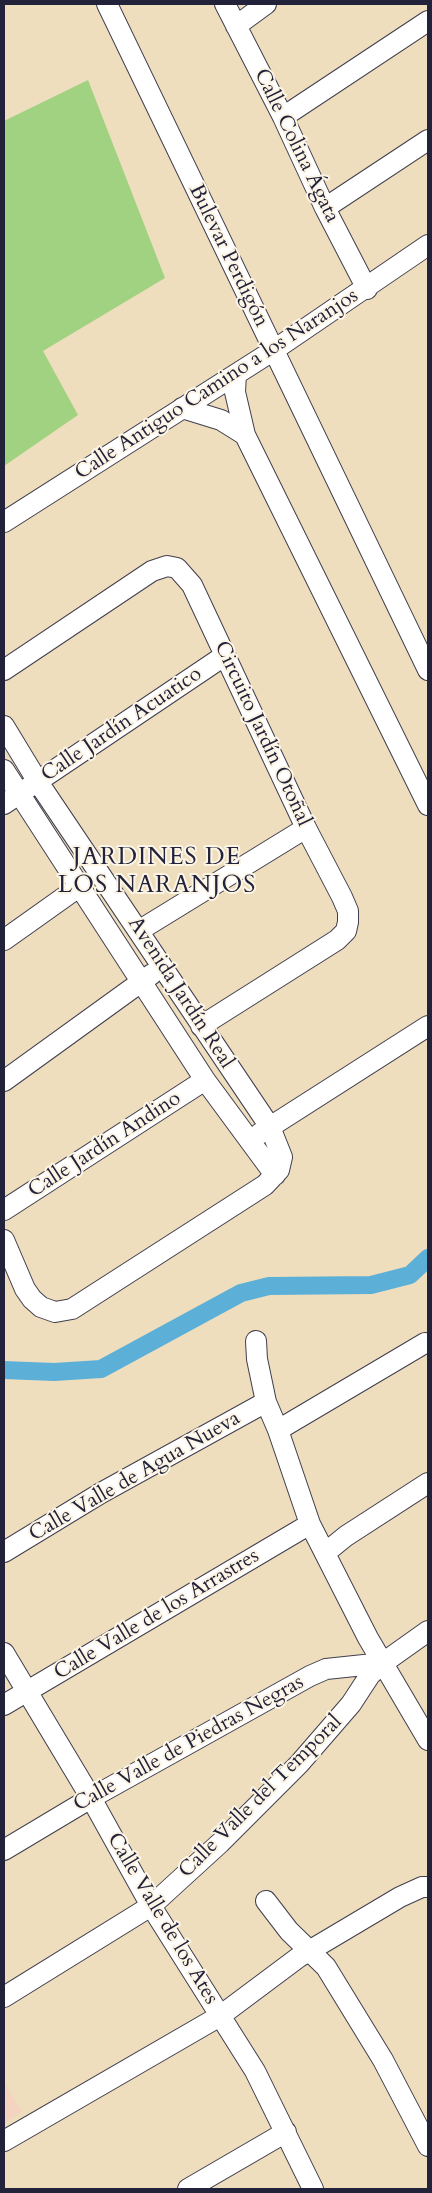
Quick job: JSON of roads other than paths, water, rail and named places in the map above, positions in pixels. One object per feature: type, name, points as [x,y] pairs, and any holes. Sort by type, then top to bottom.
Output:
[{"type":"street","name":"Bulevar Perdigón","points":[[107,4],[428,670]]},
{"type":"street","name":"Calle Colina Ágata","points":[[225,4],[283,117],[325,208],[367,289]]},
{"type":"street","points":[[236,26],[266,4]]},
{"type":"street","points":[[283,117],[428,21]]},
{"type":"street","points":[[325,208],[428,140]]},
{"type":"street","name":"Calle Antiguo Camino a los Naranjos","points":[[4,522],[274,350],[367,289],[428,245]]},
{"type":"street","points":[[236,374],[235,392],[245,435],[428,805]]},
{"type":"street","points":[[182,408],[221,420],[245,435]]},
{"type":"street","name":"Circuito Jardín Otoñal","points":[[4,670],[152,571],[166,566],[177,568],[192,585],[306,828],[348,911],[346,931],[337,940],[201,1026]]},
{"type":"street","name":"Calle Jardín Acuatico","points":[[12,799],[224,656]]},
{"type":"street","name":"Avenida Jardín Real","points":[[4,726],[38,782],[140,930],[162,967],[270,1127],[280,1147],[279,1169]]},
{"type":"street","name":"Avenida Jardín Real","points":[[4,770],[12,799],[80,886],[205,1080],[248,1140],[279,1169]]},
{"type":"street","points":[[140,930],[306,828]]},
{"type":"street","points":[[4,940],[80,886]]},
{"type":"street","points":[[4,1081],[162,967]]},
{"type":"street","points":[[248,1140],[428,1026]]},
{"type":"street","name":"Calle Jardín Andino","points":[[4,1210],[205,1080]]},
{"type":"street","points":[[4,1240],[24,1289],[32,1299],[41,1307],[55,1312],[72,1309],[265,1185],[279,1169]]},
{"type":"street","points":[[256,1341],[258,1365],[266,1402],[278,1430],[310,1524],[382,1663],[428,1740]]},
{"type":"street","points":[[278,1430],[425,1343]]},
{"type":"street","name":"Calle Valle de Agua Nueva","points":[[4,1552],[101,1492],[266,1402]]},
{"type":"street","points":[[325,1553],[346,1536],[428,1483]]},
{"type":"street","name":"Calle Valle de los Arrastres","points":[[4,1705],[310,1524]]},
{"type":"street","name":"Calle Valle del Temporal","points":[[4,1997],[151,1906],[220,1843],[299,1764],[351,1704],[370,1676],[382,1663],[428,1631]]},
{"type":"street","name":"Calle Valle de los Ates","points":[[4,1653],[91,1798],[151,1906],[255,2071],[313,2189]]},
{"type":"street","name":"Calle Valle de Piedras Negras","points":[[4,1850],[91,1798],[310,1676],[326,1669],[382,1663]]},
{"type":"street","points":[[4,2141],[220,2016],[299,1957],[400,1897],[428,1887]]},
{"type":"street","points":[[266,1901],[289,1932],[326,1968],[406,2100],[428,2146]]},
{"type":"street","points":[[188,2189],[286,2132]]},
{"type":"waterway","points":[[4,1370],[54,1372],[101,1369],[241,1293],[269,1286],[371,1285],[410,1275],[428,1258]]},
{"type":"district","name":"JARDINES DE LOS NARANJOS","points":[[157,872]]}]
